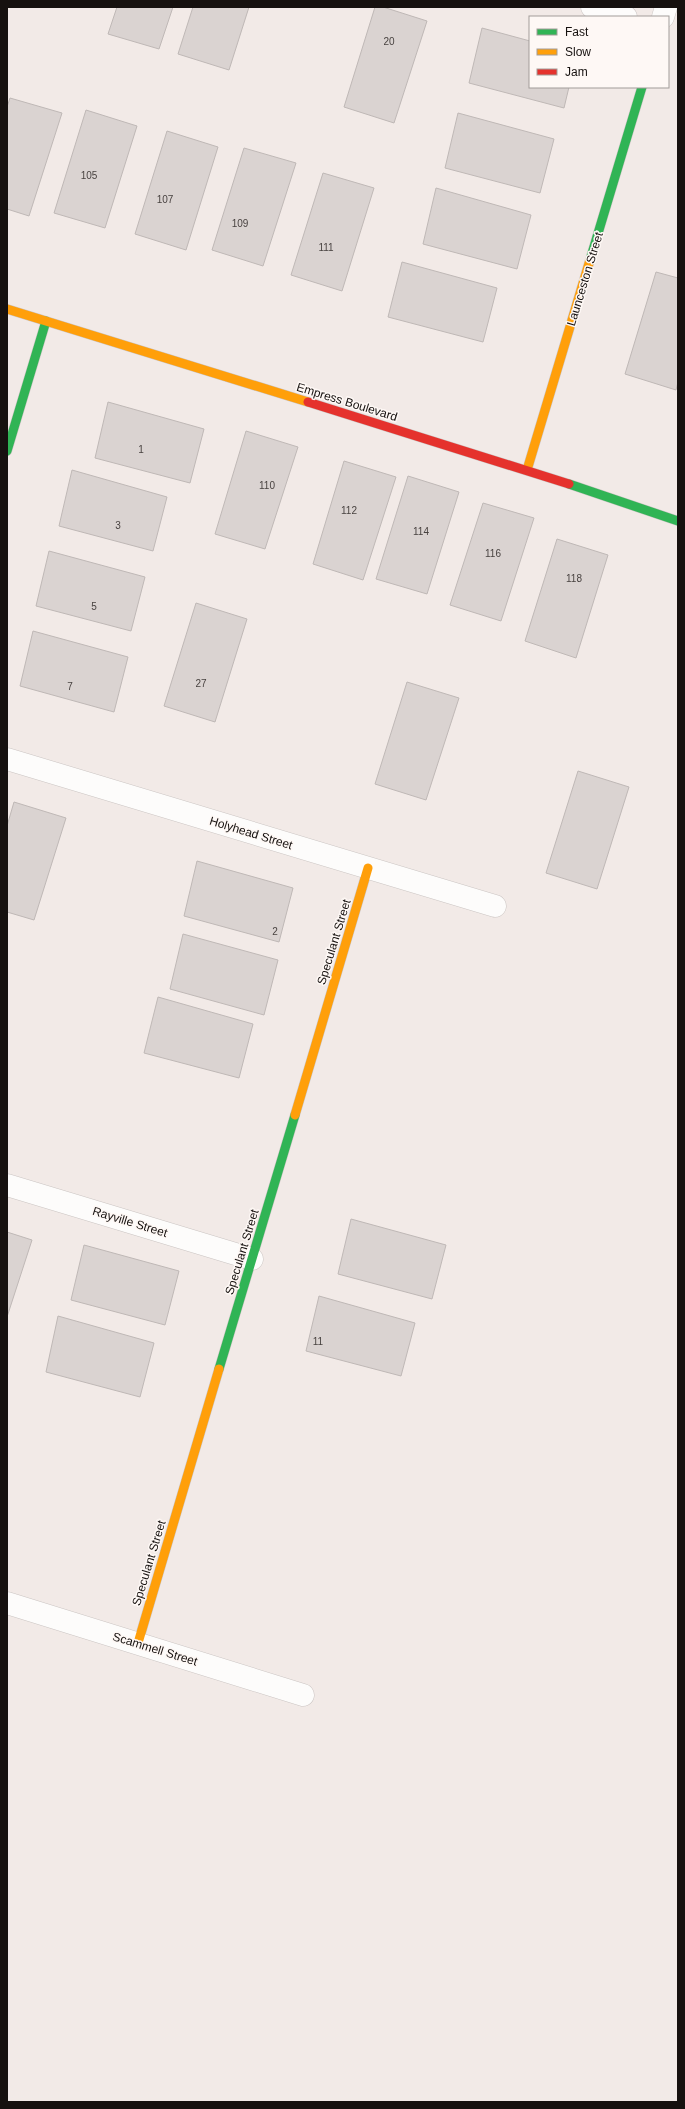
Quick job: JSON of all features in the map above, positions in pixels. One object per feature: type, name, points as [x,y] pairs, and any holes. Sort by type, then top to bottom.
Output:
[{"type":"street","points":[[592,7],[623,16]]},
{"type":"street","name":"Launceston Street","points":[[527,470],[642,88]]},
{"type":"street","name":"Empress Boulevard","points":[[7,309],[527,470],[678,521]]},
{"type":"street","points":[[7,452],[46,321]]},
{"type":"street","name":"Holyhead Street","points":[[7,759],[495,906]]},
{"type":"street","name":"Speculant Street","points":[[138,1643],[368,868]]},
{"type":"street","name":"Rayville Street","points":[[7,1185],[252,1259]]},
{"type":"street","name":"Scammell Street","points":[[7,1603],[303,1695]]},
{"type":"building","points":[[117,7],[173,7],[159,49],[108,34]]},
{"type":"building","points":[[193,7],[249,7],[229,70],[178,54]]},
{"type":"building","points":[[375,7],[383,7],[427,21],[394,123],[344,107]]},
{"type":"building","points":[[482,28],[529,41],[529,88],[569,88],[564,108],[469,83]]},
{"type":"building","points":[[10,98],[62,113],[29,216],[7,209],[7,107]]},
{"type":"building","points":[[86,110],[137,126],[105,228],[54,213]]},
{"type":"building","points":[[458,113],[554,139],[540,193],[445,168]]},
{"type":"building","points":[[167,131],[218,147],[186,250],[135,234]]},
{"type":"building","points":[[244,148],[296,163],[263,266],[212,250]]},
{"type":"building","points":[[323,173],[374,188],[342,291],[291,275]]},
{"type":"building","points":[[436,188],[531,215],[517,269],[423,244]]},
{"type":"building","points":[[402,262],[497,288],[483,342],[388,317]]},
{"type":"building","points":[[656,272],[678,278],[678,382],[676,390],[625,374]]},
{"type":"building","points":[[108,402],[204,429],[190,483],[95,458]]},
{"type":"building","points":[[246,431],[298,447],[265,549],[215,534]]},
{"type":"building","points":[[344,461],[396,477],[363,580],[313,564]]},
{"type":"building","points":[[72,470],[167,497],[153,551],[59,526]]},
{"type":"building","points":[[408,476],[459,492],[427,594],[376,579]]},
{"type":"building","points":[[483,503],[534,518],[501,621],[450,605]]},
{"type":"building","points":[[557,539],[608,555],[576,658],[525,641]]},
{"type":"building","points":[[49,551],[145,577],[131,631],[36,606]]},
{"type":"building","points":[[196,603],[247,619],[215,722],[164,706]]},
{"type":"building","points":[[33,631],[128,657],[114,712],[20,686]]},
{"type":"building","points":[[407,682],[459,698],[426,800],[375,784]]},
{"type":"building","points":[[578,771],[629,787],[597,889],[546,873]]},
{"type":"building","points":[[14,802],[66,818],[34,920],[7,912],[7,826]]},
{"type":"building","points":[[197,861],[293,888],[279,942],[184,916]]},
{"type":"building","points":[[183,934],[278,960],[264,1015],[170,989]]},
{"type":"building","points":[[158,997],[253,1024],[239,1078],[144,1053]]},
{"type":"building","points":[[351,1219],[446,1245],[432,1299],[338,1274]]},
{"type":"building","points":[[7,1232],[32,1240],[7,1317]]},
{"type":"building","points":[[84,1245],[179,1271],[165,1325],[71,1300]]},
{"type":"building","points":[[319,1296],[415,1323],[401,1376],[306,1351]]},
{"type":"building","points":[[58,1316],[154,1343],[140,1397],[46,1372]]},
{"type":"traffic: fast","points":[[590,260],[642,88]]},
{"type":"traffic: fast","points":[[7,451],[46,321]]},
{"type":"traffic: fast","points":[[569,484],[678,521]]},
{"type":"traffic: fast","points":[[219,1369],[295,1115]]},
{"type":"traffic: slow","points":[[527,470],[590,260]]},
{"type":"traffic: slow","points":[[7,309],[308,402]]},
{"type":"traffic: slow","points":[[295,1115],[368,868]]},
{"type":"traffic: slow","points":[[138,1643],[219,1369]]},
{"type":"traffic: jam","points":[[308,402],[569,484]]}]
